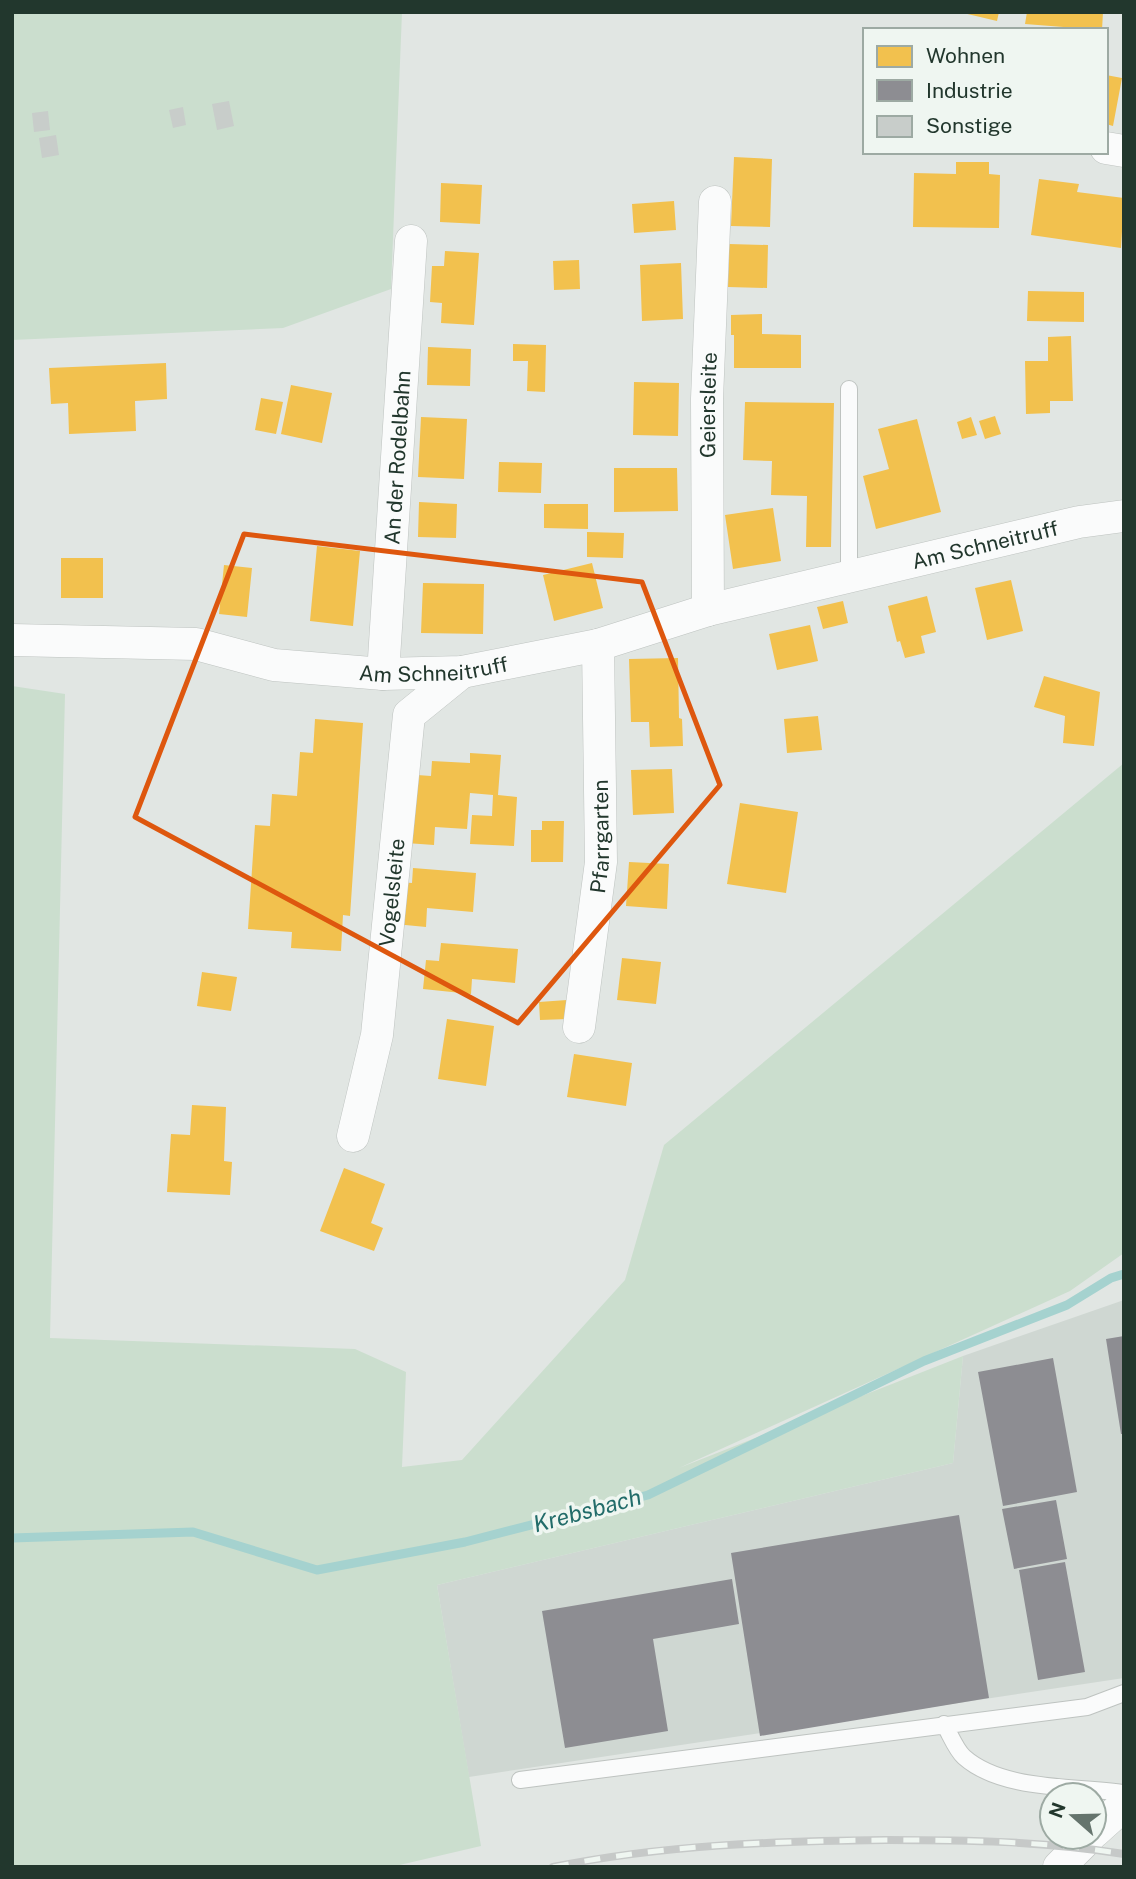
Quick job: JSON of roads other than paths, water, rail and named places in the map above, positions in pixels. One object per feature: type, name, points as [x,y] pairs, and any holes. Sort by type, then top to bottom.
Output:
[{"type":"street","name":"Geiersleite","points":[[708,610],[707,400],[715,202]]},
{"type":"street","name":"An der Rodelbahn","points":[[383,674],[411,241]]},
{"type":"street","name":"Am Schneitruff","points":[[12,640],[196,644],[274,665],[383,674],[462,672],[598,645],[708,610],[1079,522],[1124,516]]},
{"type":"street","name":"Pfarrgarten","points":[[579,1027],[601,862],[598,645]]},
{"type":"street","name":"Vogelsleite","points":[[353,1136],[377,1035],[409,715],[462,672]]},
{"type":"street","points":[[1108,1819],[1124,1805]]},
{"type":"street","points":[[1059,1867],[1075,1851]]},
{"type":"lane","points":[[849,389],[849,577]]},
{"type":"lane","points":[[520,1780],[1087,1707],[1124,1693]]},
{"type":"lane","points":[[944,1724],[964,1757],[995,1775],[1030,1784],[1124,1793]]},
{"type":"waterway","name":"Krebsbach","points":[[12,1538],[193,1532],[317,1570],[465,1542],[648,1495],[924,1361],[1067,1305],[1111,1278],[1124,1274]]},
{"type":"railway","points":[[553,1867],[677,1849],[844,1841],[1005,1842],[1124,1854]]}]
